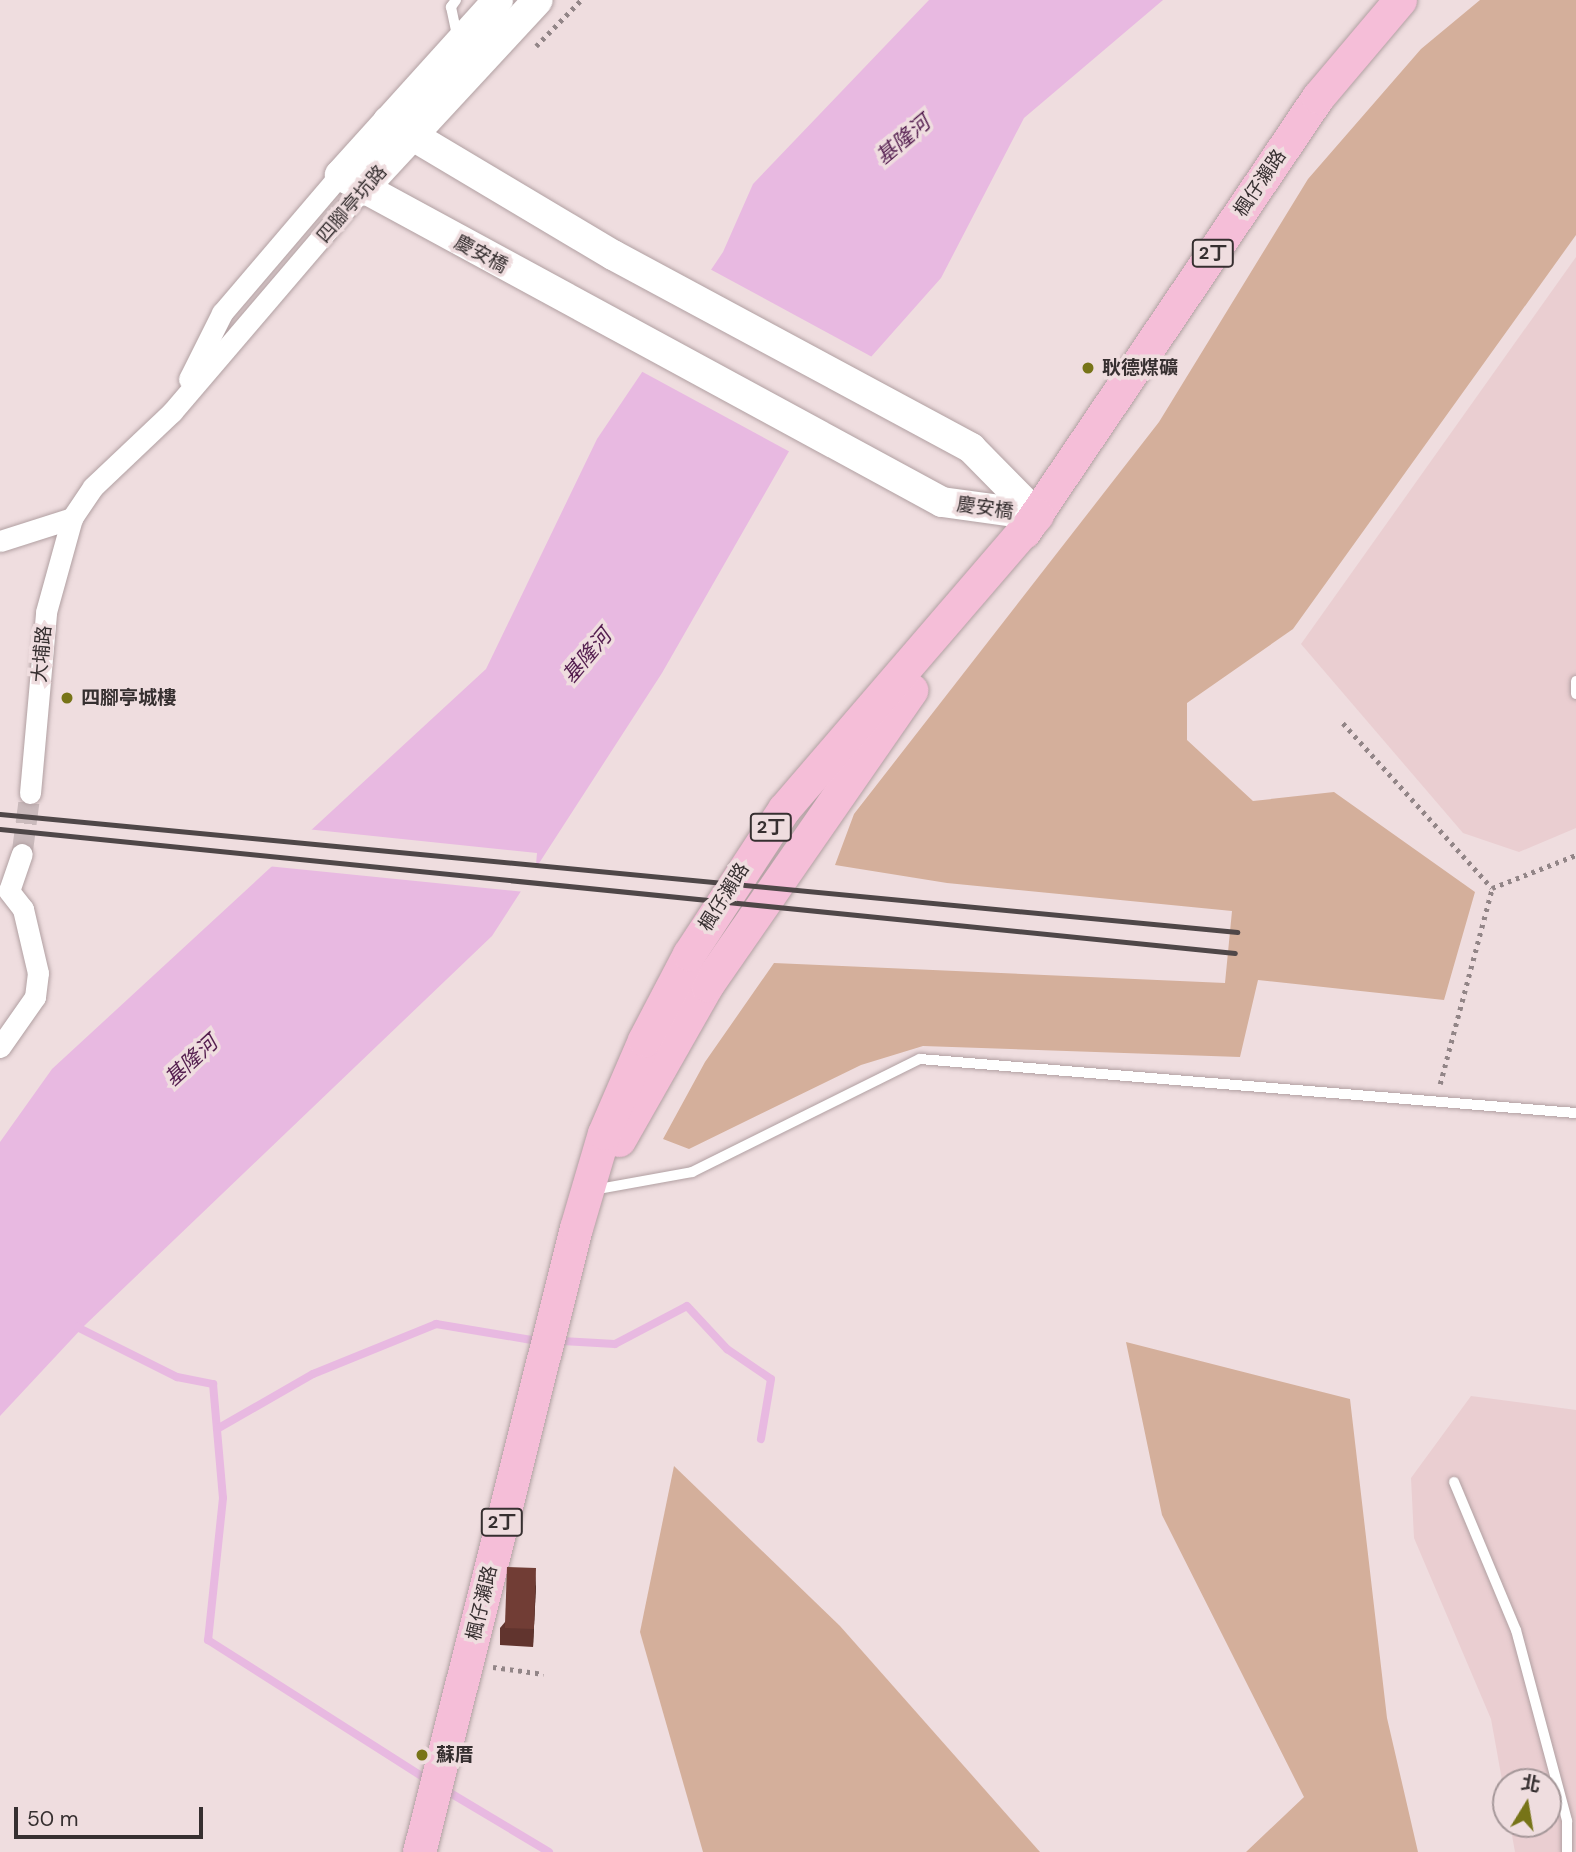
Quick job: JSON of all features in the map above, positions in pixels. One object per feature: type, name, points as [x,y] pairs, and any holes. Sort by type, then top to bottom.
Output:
[{"type":"main road","name":"楓仔瀨路","points":[[419,1852],[587,1191],[772,886],[1037,515],[1318,97],[1400,0]]},
{"type":"street","name":"四腳亭坑路","points":[[400,129],[459,42],[498,0]]},
{"type":"street","name":"四腳亭坑路","points":[[172,412],[222,313],[351,183],[400,129],[538,0]]},
{"type":"street","name":"慶安橋","points":[[400,129],[613,255],[971,448],[1037,515]]},
{"type":"street","name":"四腳亭坑路","points":[[72,518],[93,486],[172,412],[351,183]]},
{"type":"street","name":"慶安橋","points":[[351,183],[942,502],[1037,515]]},
{"type":"street","points":[[0,541],[72,518]]},
{"type":"street","name":"大埔路","points":[[30,793],[46,612],[72,518]]},
{"type":"street","points":[[0,1047],[35,997],[38,973],[23,909],[5,890],[22,854]]},
{"type":"lane","points":[[456,0],[451,7],[459,42]]},
{"type":"lane","points":[[1576,681],[1576,694]]},
{"type":"lane","points":[[587,1191],[692,1172],[920,1059],[1576,1113]]},
{"type":"lane","points":[[1454,1482],[1516,1630],[1572,1821],[1567,1852]]},
{"type":"path","points":[[1343,723],[1492,888]]},
{"type":"path","points":[[1492,888],[1576,855]]},
{"type":"path","points":[[1435,1102],[1492,888]]},
{"type":"path","points":[[468,1664],[544,1674]]},
{"type":"shaded area","points":[[1480,0],[1576,0],[1576,235],[1293,629],[1187,703],[1187,740],[1253,801],[1334,792],[1475,892],[1444,1000],[1258,980],[1240,1057],[923,1046],[861,1065],[689,1149],[663,1139],[705,1062],[774,963],[1225,983],[1232,911],[947,883],[835,865],[854,814],[1159,422],[1308,179],[1421,49]]},
{"type":"shaded area","points":[[1576,257],[1576,828],[1519,852],[1463,833],[1301,644]]},
{"type":"shaded area","points":[[1126,1342],[1350,1399],[1387,1718],[1418,1852],[1246,1852],[1304,1797],[1162,1515]]},
{"type":"shaded area","points":[[1471,1396],[1576,1410],[1576,1852],[1515,1852],[1512,1838],[1562,1838],[1562,1768],[1500,1768],[1491,1719],[1414,1538],[1411,1478]]},
{"type":"shaded area","points":[[674,1466],[840,1626],[1040,1852],[703,1852],[640,1632]]},
{"type":"water","name":"基隆河","points":[[929,0],[1163,0],[1024,118],[941,278],[792,446],[662,673],[492,936],[84,1326],[0,1416],[0,1142],[52,1069],[486,669],[597,439],[723,252],[753,184]]},
{"type":"pier","points":[[708,268],[874,358],[792,453],[639,370]]},
{"type":"pier","points":[[306,829],[537,853],[535,876],[525,892],[267,866]]},
{"type":"building","points":[[507,1567],[536,1568],[534,1629],[505,1628]]},
{"type":"waterway","points":[[562,1341],[615,1344],[687,1306],[727,1349],[771,1379],[761,1439]]},
{"type":"waterway","points":[[217,1429],[313,1374],[436,1324],[532,1340]]},
{"type":"waterway","points":[[77,1327],[177,1377],[213,1384],[223,1498],[208,1640],[425,1778]]},
{"type":"waterway","points":[[452,1794],[549,1852]]},
{"type":"tunnel","points":[[22,854],[30,793]]},
{"type":"railway","points":[[0,814],[1237,932]]},
{"type":"railway","points":[[0,829],[1235,953]]},
{"type":"place","name":"耿德煤礦","points":[[1088,368]]},
{"type":"place","name":"四腳亭城樓","points":[[67,698]]},
{"type":"place","name":"蘇厝","points":[[422,1755]]}]
